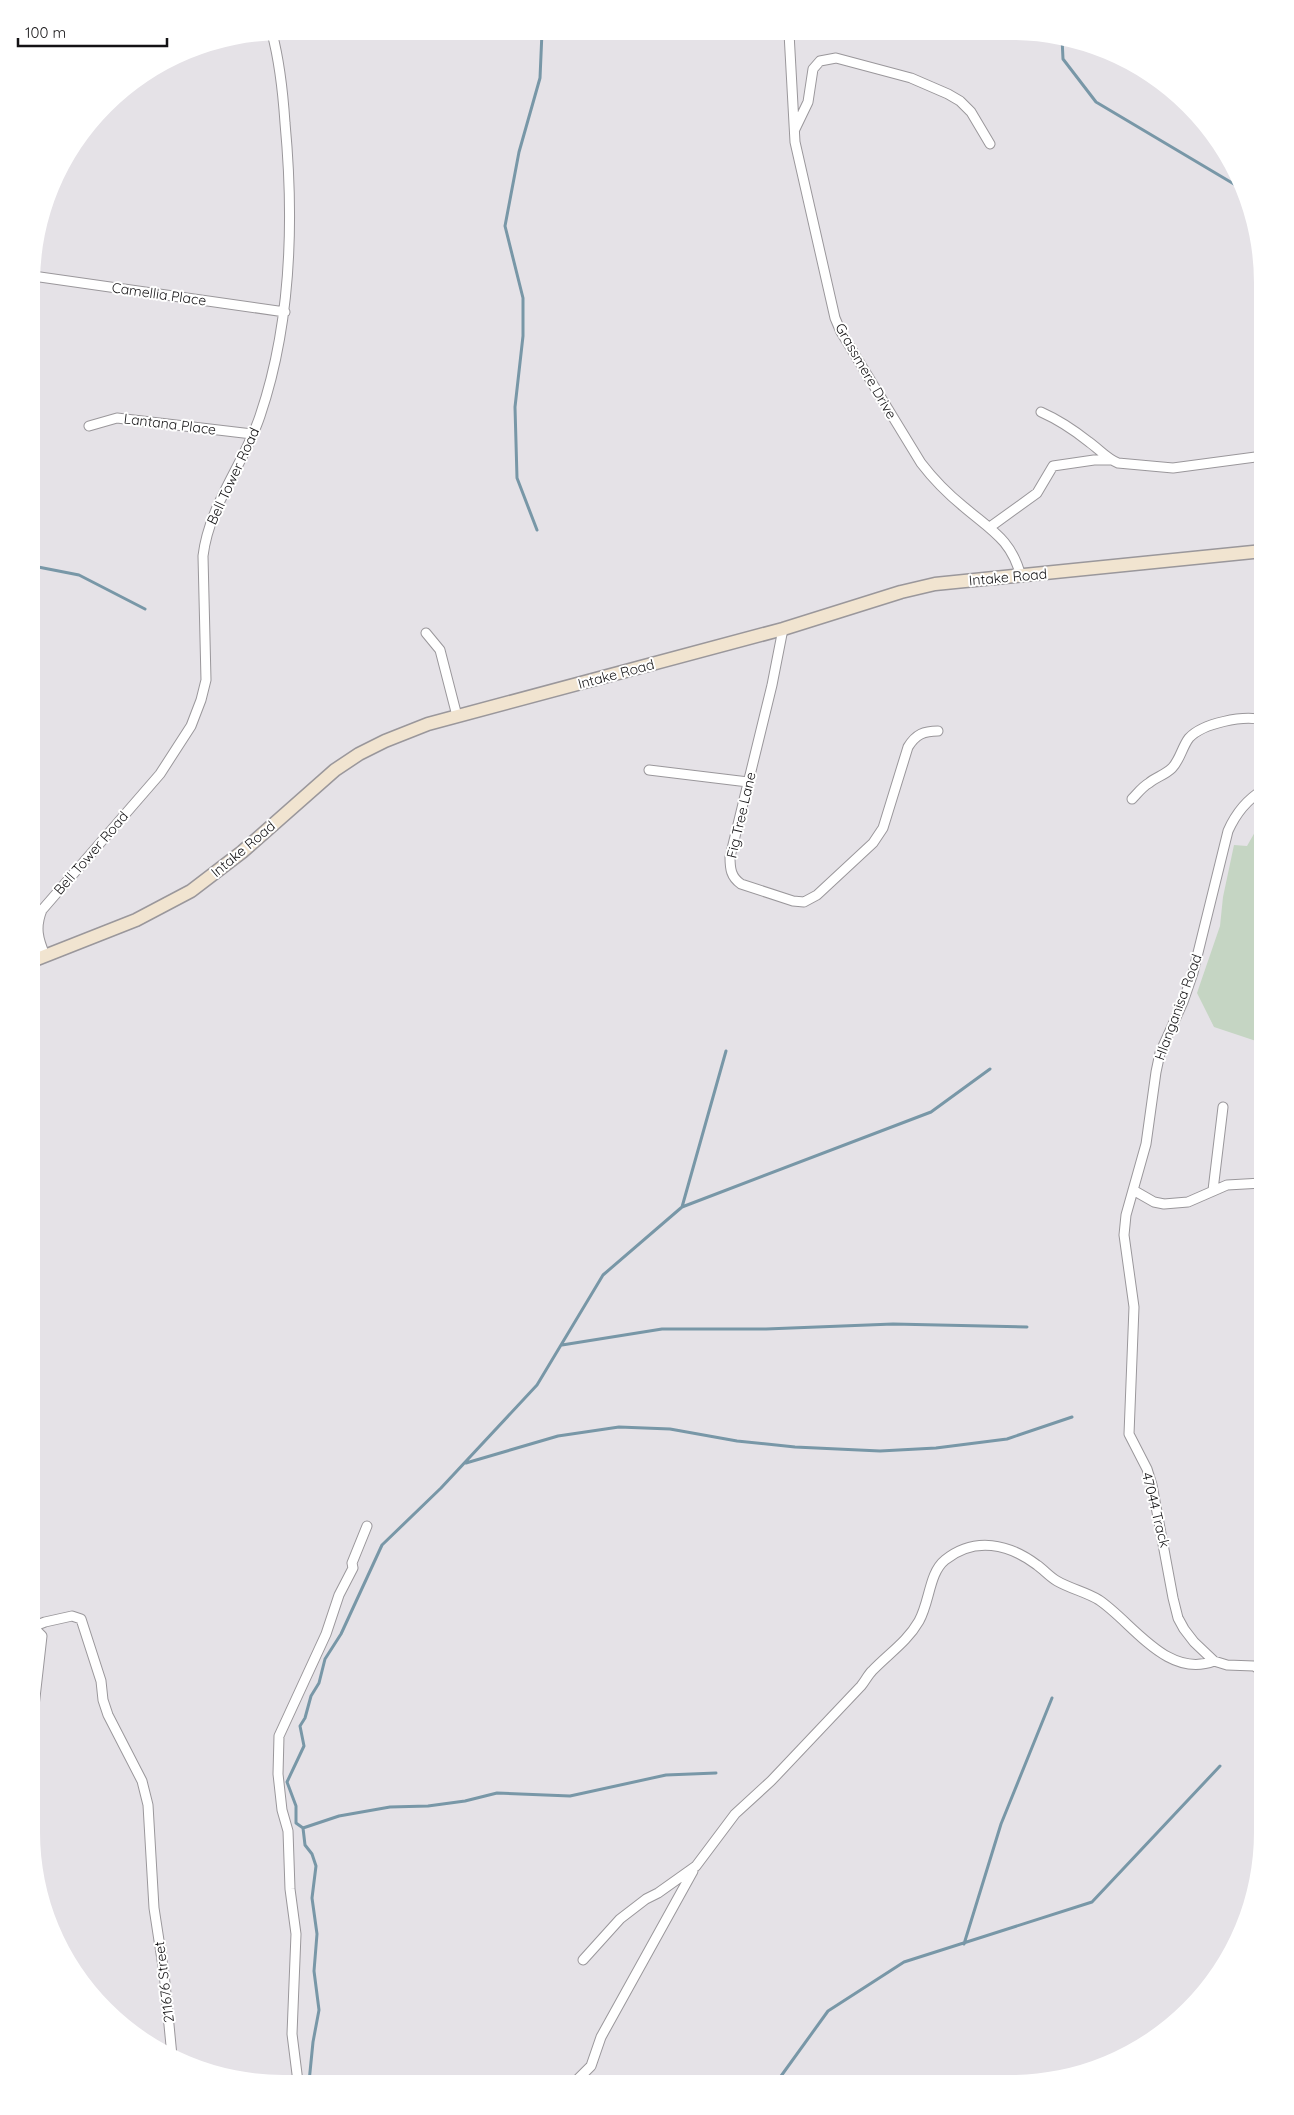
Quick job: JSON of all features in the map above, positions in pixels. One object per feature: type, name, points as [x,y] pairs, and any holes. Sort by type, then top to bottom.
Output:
[{"type":"street","name":"Grassmere Drive","points":[[789,40],[795,130],[802,174],[833,309],[841,332],[934,481],[990,527],[1012,552],[1021,577]]},
{"type":"street","name":"Bell Tower Road","points":[[40,915],[42,910],[160,774],[191,726],[201,700],[206,680],[207,656],[203,556],[205,540],[211,521],[260,416],[281,336],[285,312],[290,188],[282,81],[274,41]]},
{"type":"street","points":[[795,130],[808,102],[812,69],[820,61],[836,58],[911,78],[948,94],[960,101],[971,112],[990,144]]},
{"type":"street","name":"Camellia Place","points":[[40,277],[285,312]]},
{"type":"street","points":[[1041,412],[1074,430],[1111,460],[1118,463],[1173,468],[1254,457]]},
{"type":"street","name":"Lantana Place","points":[[89,426],[117,418],[252,434]]},
{"type":"street","points":[[990,527],[1037,493],[1053,466],[1094,460],[1111,460]]},
{"type":"street","name":"Intake Road","points":[[40,957],[136,920],[191,891],[242,852],[335,770],[385,741],[428,724],[783,629],[901,592],[935,584],[1021,577],[1254,552]]},
{"type":"street","name":"Fig Tree Lane","points":[[783,629],[730,857],[731,874],[741,884],[793,901],[804,902],[817,895],[873,843],[883,828],[911,742],[921,733],[938,731]]},
{"type":"street","points":[[426,633],[440,650],[457,716]]},
{"type":"street","points":[[1132,799],[1150,781],[1174,766],[1186,743],[1197,732],[1224,722],[1254,718]]},
{"type":"street","points":[[649,770],[748,782]]},
{"type":"street","name":"Hlanganisa Road","points":[[1128,1268],[1124,1235],[1126,1215],[1146,1144],[1160,1053],[1183,1002],[1193,973],[1228,831],[1236,814],[1254,797]]},
{"type":"street","name":"Bell Tower Road","points":[[40,939],[45,955]]},
{"type":"street","points":[[1214,1190],[1223,1107]]},
{"type":"street","points":[[1133,1190],[1154,1202],[1164,1204],[1188,1202],[1227,1185],[1254,1184]]},
{"type":"street","name":"47044 Track","points":[[1128,1268],[1134,1308],[1129,1434],[1147,1469],[1152,1485],[1178,1618],[1194,1642],[1214,1660],[1227,1665],[1254,1666]]},
{"type":"street","points":[[297,2075],[292,2034],[296,1934],[290,1889],[289,1836],[282,1810],[278,1774],[278,1736],[326,1634],[339,1595],[353,1568],[352,1563],[368,1526]]},
{"type":"street","points":[[581,2075],[591,2066],[601,2037],[696,1866],[735,1814],[771,1781],[861,1686],[872,1671],[908,1637],[928,1603],[936,1568],[948,1558],[969,1548],[987,1544],[1018,1553],[1058,1582],[1100,1601],[1155,1649],[1166,1656],[1192,1664],[1207,1663],[1214,1660]]},
{"type":"street","name":"211676 Street","points":[[40,1624],[72,1616],[82,1619],[101,1682],[103,1700],[108,1715],[142,1781],[148,1805],[154,1908],[164,1973],[171,2048]]},
{"type":"street","points":[[40,1634],[42,1636],[40,1654]]},
{"type":"street","points":[[583,1960],[620,1919],[646,1899],[658,1893],[696,1866]]},
{"type":"green space","points":[[1254,834],[1254,1040],[1214,1027],[1197,993],[1220,926],[1223,897],[1234,845],[1247,846]]},
{"type":"waterway","points":[[537,530],[517,478],[515,407],[523,336],[523,298],[505,226],[519,152],[540,78],[542,40]]},
{"type":"waterway","points":[[1062,46],[1063,59],[1096,102],[1233,183]]},
{"type":"waterway","points":[[40,567],[79,575],[145,609]]},
{"type":"waterway","points":[[682,1207],[726,1051]]},
{"type":"waterway","points":[[310,2075],[319,2010],[314,1971],[317,1934],[312,1898],[316,1866],[312,1854],[305,1845],[303,1828],[296,1823],[296,1806],[287,1782],[304,1746],[300,1726],[305,1718],[311,1696],[319,1683],[325,1659],[341,1634],[382,1545],[441,1488],[537,1385],[603,1275],[682,1207],[931,1112],[990,1069]]},
{"type":"waterway","points":[[562,1345],[662,1329],[766,1329],[893,1324],[1027,1327]]},
{"type":"waterway","points":[[466,1463],[558,1436],[619,1427],[670,1429],[737,1441],[795,1447],[880,1451],[936,1448],[1007,1439],[1072,1417]]},
{"type":"waterway","points":[[964,1944],[1001,1824],[1052,1698]]},
{"type":"waterway","points":[[782,2075],[828,2011],[904,1962],[1092,1902],[1220,1766]]},
{"type":"waterway","points":[[303,1828],[339,1816],[390,1807],[428,1806],[465,1801],[497,1793],[570,1796],[666,1775],[716,1773]]}]
